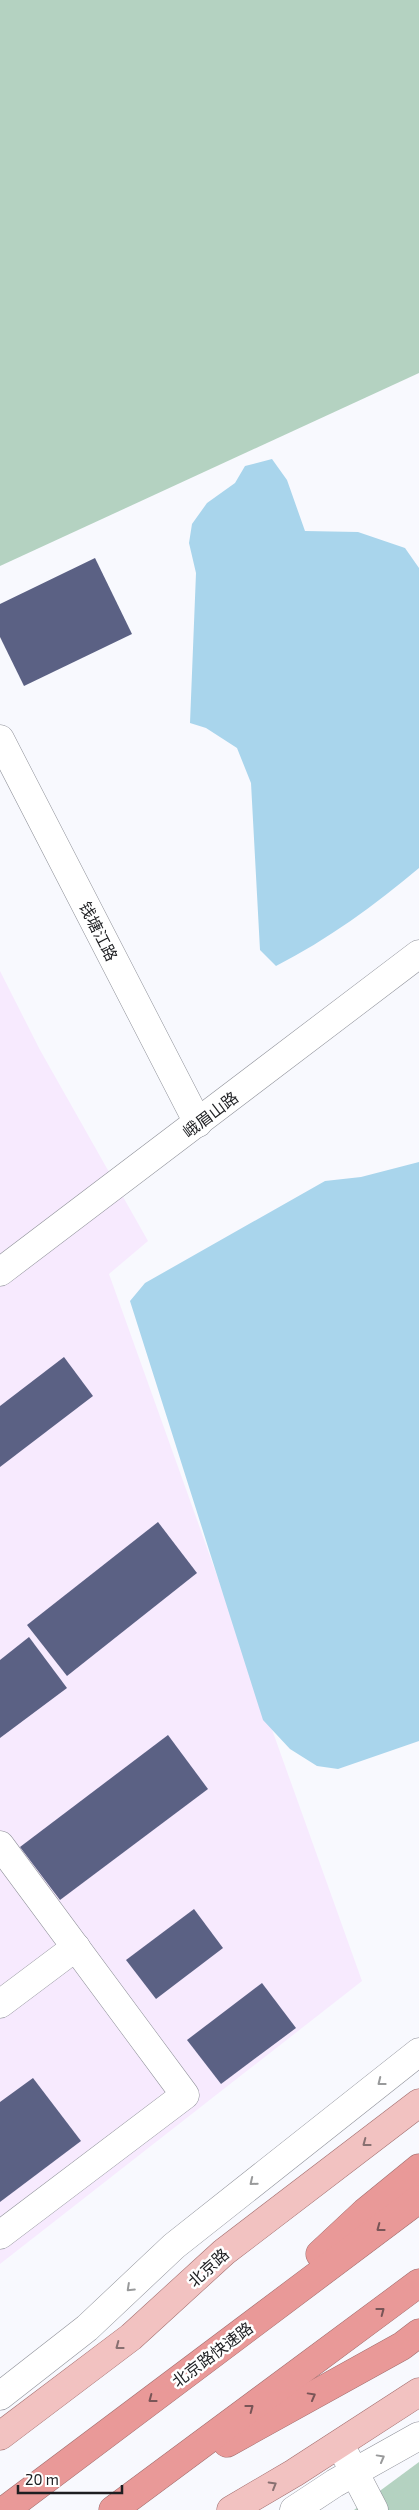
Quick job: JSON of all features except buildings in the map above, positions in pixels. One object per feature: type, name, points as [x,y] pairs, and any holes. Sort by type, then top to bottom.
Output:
[{"type":"highway","points":[[221,2347],[365,2212],[419,2168]]},
{"type":"highway","name":"北京路快速路","points":[[5,2510],[419,2199]]},
{"type":"highway","points":[[122,2503],[419,2283]]},
{"type":"highway","points":[[122,2503],[402,2346],[419,2333]]},
{"type":"main road","name":"北京路","points":[[0,2436],[131,2337],[224,2252],[419,2103]]},
{"type":"main road","points":[[231,2510],[340,2444],[416,2404]]},
{"type":"street","name":"钱塘江路","points":[[0,739],[198,1123]]},
{"type":"street","name":"峨眉山路","points":[[0,1272],[419,954]]},
{"type":"street","points":[[0,1845],[185,2095],[0,2235]]},
{"type":"street","points":[[0,2004],[76,1947]]},
{"type":"street","points":[[0,2396],[87,2328],[174,2246],[419,2052]]},
{"type":"street","points":[[294,2510],[419,2436]]},
{"type":"street","points":[[340,2444],[374,2510]]},
{"type":"shaded area","points":[[0,971],[40,1050],[148,1241],[109,1274],[362,1981],[0,2264]]},
{"type":"green space","points":[[0,0],[419,0],[419,373],[0,566]]},
{"type":"green space","points":[[419,2462],[419,2510],[354,2510]]},
{"type":"water","points":[[272,459],[287,480],[305,531],[358,532],[405,548],[419,568],[419,868],[350,921],[314,945],[276,966],[260,950],[251,783],[237,748],[206,728],[190,723],[196,573],[189,543],[192,524],[207,503],[235,483],[245,466]]},
{"type":"water","points":[[419,1162],[419,1741],[338,1769],[317,1766],[290,1749],[263,1720],[130,1301],[145,1283],[325,1181],[361,1177]]}]
